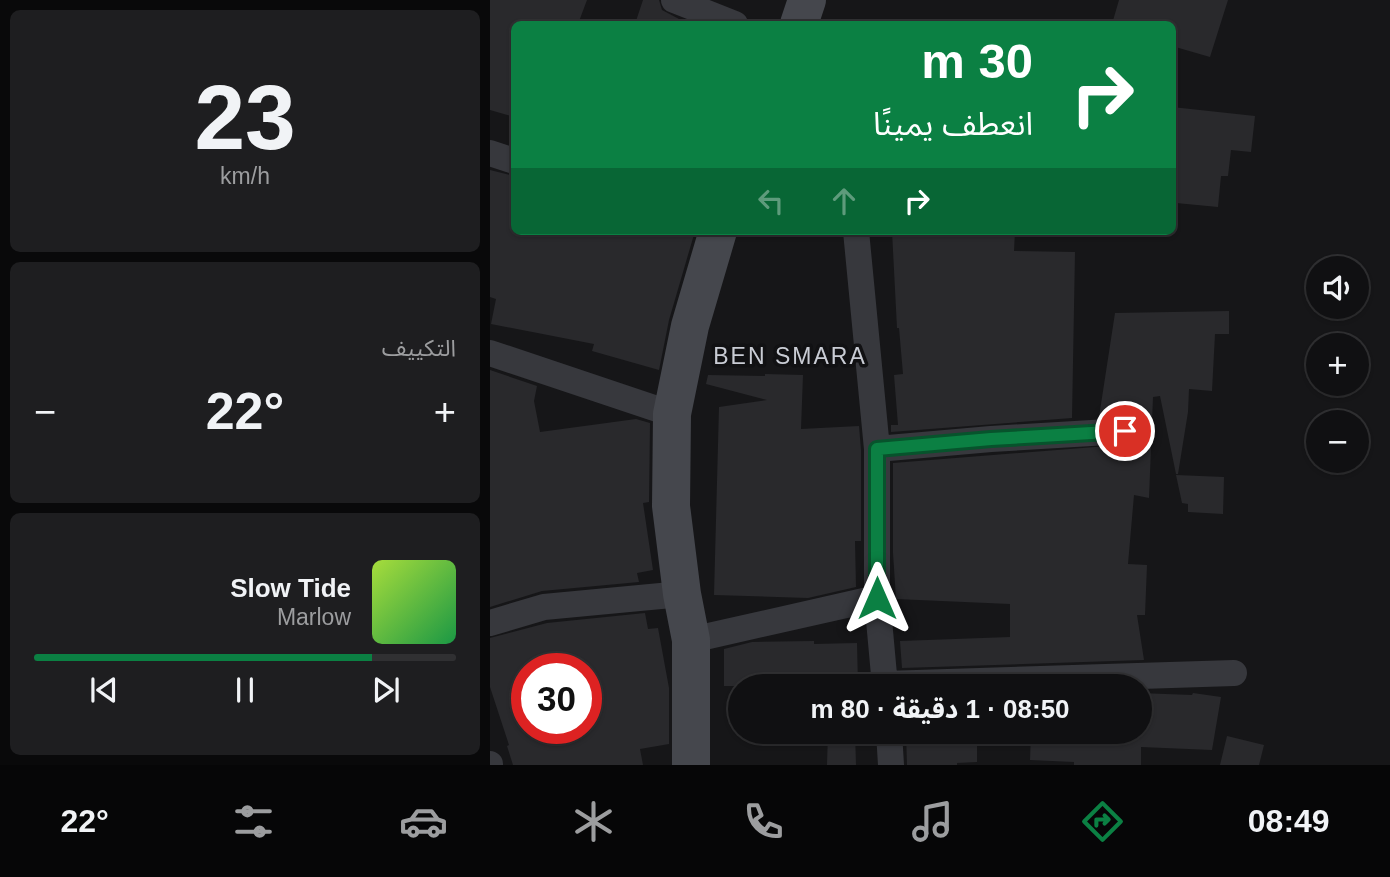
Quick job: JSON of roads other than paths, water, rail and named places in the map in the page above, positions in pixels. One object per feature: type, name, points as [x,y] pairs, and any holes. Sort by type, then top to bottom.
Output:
[{"type":"main road","points":[[800,21],[807,0]]},
{"type":"main road","points":[[691,765],[691,640],[682,594],[671,506],[672,414],[690,326],[717,235]]},
{"type":"street","points":[[674,0],[727,21]]},
{"type":"street","points":[[490,153],[511,160]]},
{"type":"street","points":[[856,235],[877,449],[877,598],[884,674]]},
{"type":"street","points":[[490,353],[672,414]]},
{"type":"street","points":[[877,449],[1125,431]]},
{"type":"street","points":[[490,623],[544,607],[682,594]]},
{"type":"street","points":[[691,640],[877,598]]},
{"type":"street","points":[[1152,676],[1234,673]]},
{"type":"street","points":[[889,744],[891,765]]},
{"type":"district","name":"BEN SMARA","points":[[790,356]]}]
